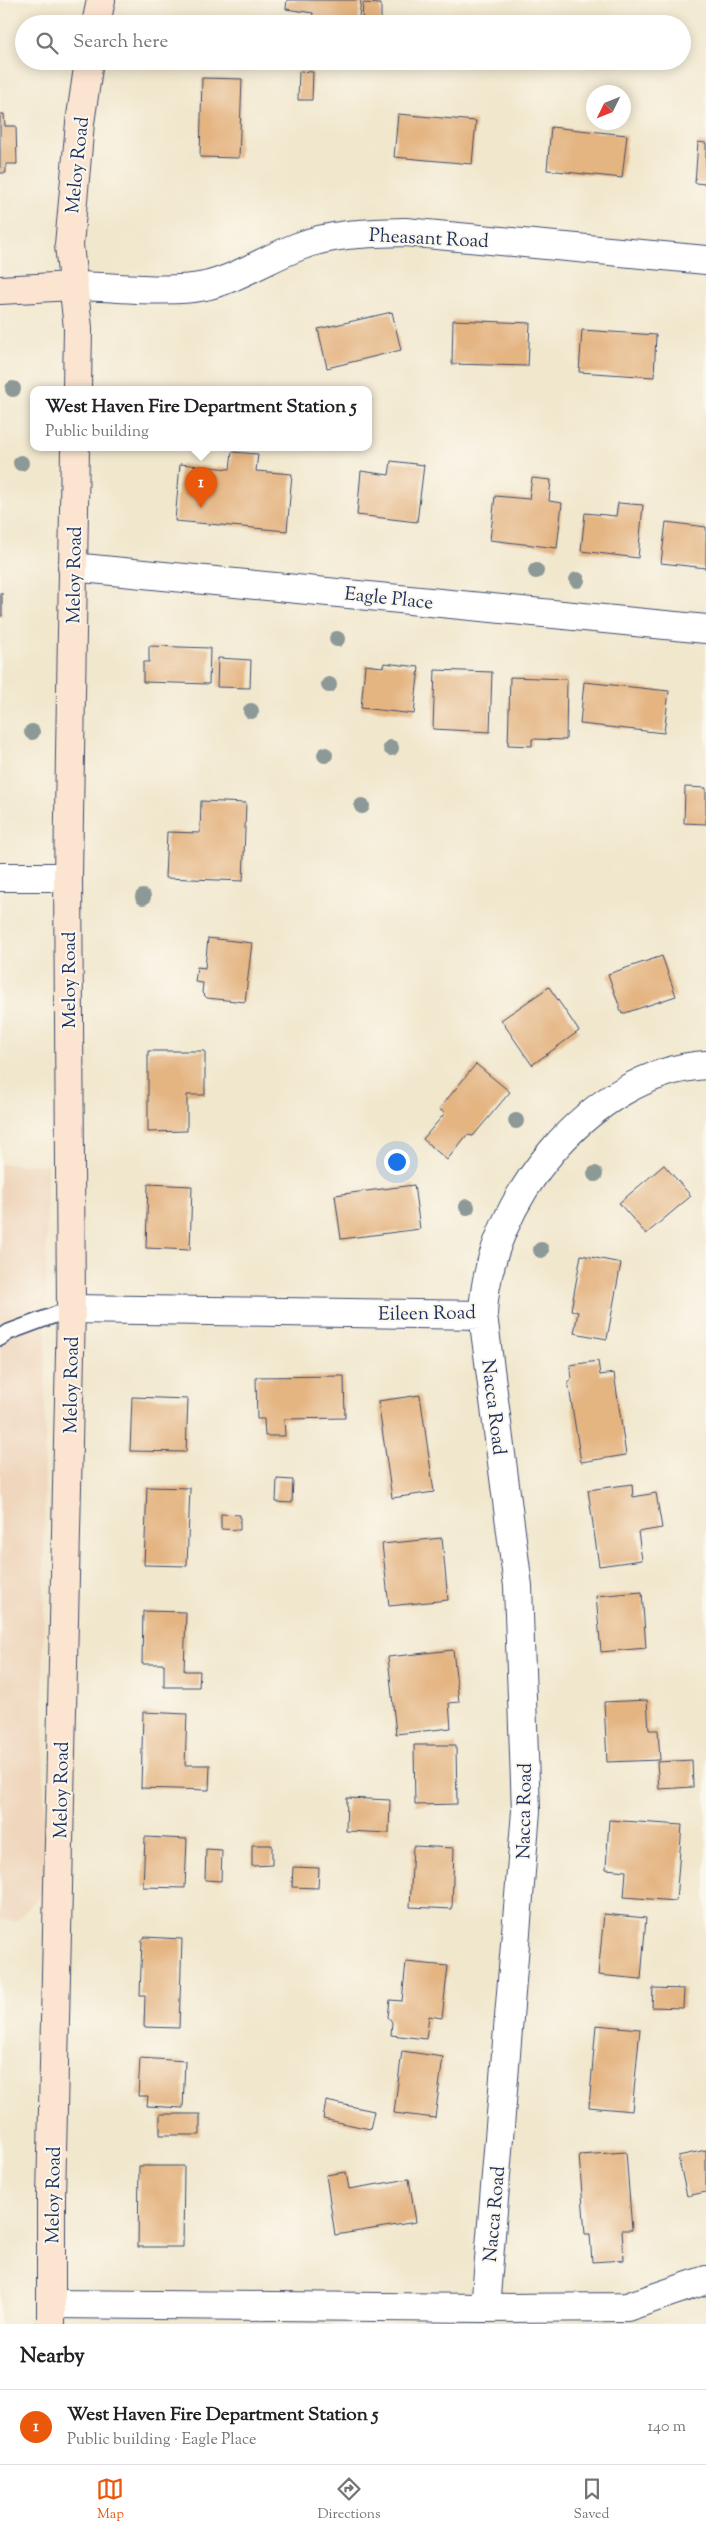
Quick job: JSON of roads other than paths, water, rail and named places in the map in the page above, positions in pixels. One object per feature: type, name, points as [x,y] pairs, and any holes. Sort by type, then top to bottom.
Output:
[{"type":"main road","points":[[98,15],[101,0]]},
{"type":"main road","name":"Meloy Road","points":[[77,386],[78,328],[69,245],[80,123],[88,70]]},
{"type":"main road","points":[[0,290],[72,286]]},
{"type":"main road","name":"Meloy Road","points":[[51,2314],[71,1309],[68,877],[75,451]]},
{"type":"street","name":"Pheasant Road","points":[[72,286],[184,289],[204,286],[230,278],[316,240],[356,234],[405,232],[706,260]]},
{"type":"street","name":"Eagle Place","points":[[72,567],[706,629]]},
{"type":"street","points":[[0,877],[68,877]]},
{"type":"street","name":"Eileen Road","points":[[71,1309],[483,1315],[484,1290],[497,1243],[523,1193],[559,1144],[579,1122],[623,1090],[668,1070],[706,1065]]},
{"type":"street","name":"Nacca Road","points":[[483,1315],[518,1586],[526,1811],[486,2308]]},
{"type":"street","points":[[51,2314],[627,2306],[706,2280]]},
{"type":"lane","points":[[0,1338],[9,1332],[71,1309]]},
{"type":"place","name":"West Haven Fire Department Station 5","points":[[201,508]]}]
